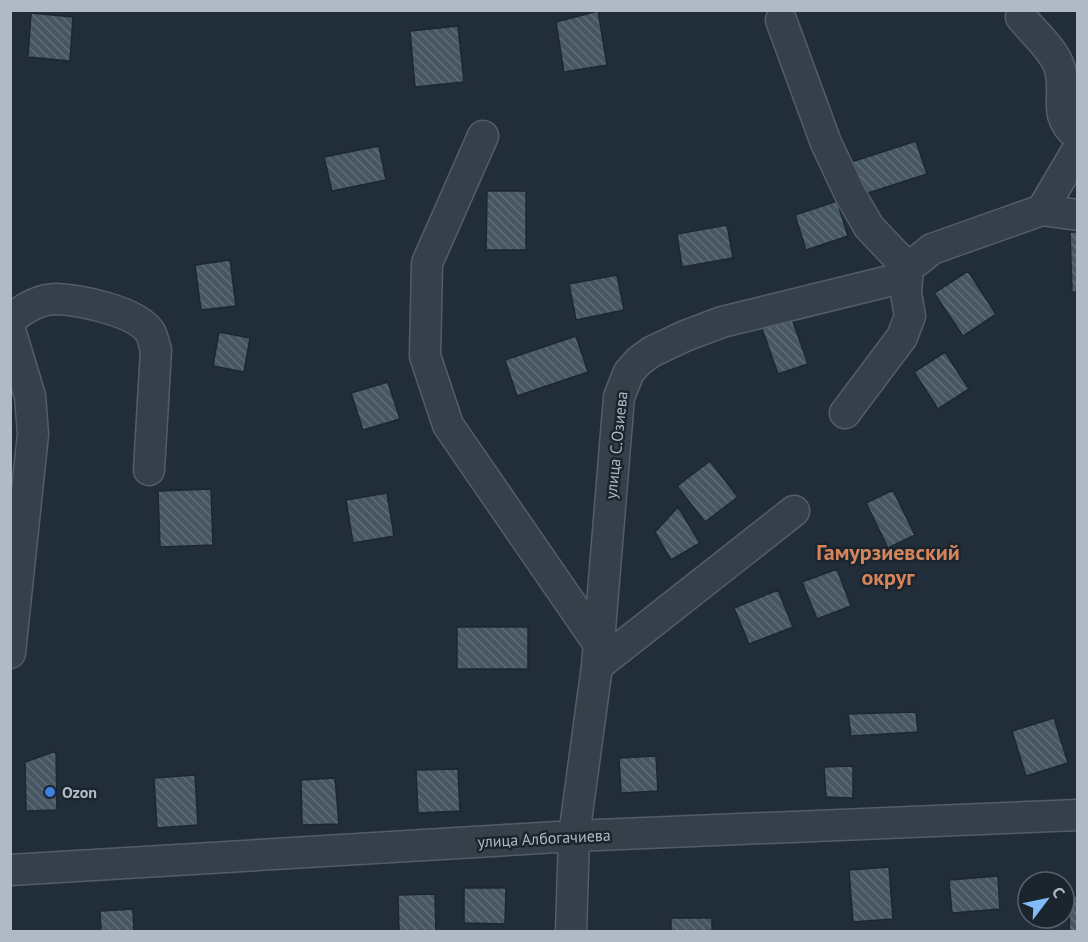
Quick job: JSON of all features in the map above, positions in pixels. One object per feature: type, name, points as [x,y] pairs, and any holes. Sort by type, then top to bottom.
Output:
[{"type":"street","points":[[1022,17],[1059,65],[1062,117],[1066,126],[1077,136]]},
{"type":"street","points":[[781,20],[826,143],[850,194],[869,227],[908,268],[906,293],[910,316],[902,337],[845,413]]},
{"type":"street","points":[[483,136],[427,263],[425,356],[448,425],[597,655],[794,511]]},
{"type":"street","points":[[1042,210],[1077,149]]},
{"type":"street","name":"улица С.Озиева","points":[[571,932],[574,836],[597,655],[619,397],[629,372],[651,352],[722,322],[893,280],[932,249],[1042,210],[1077,215]]},
{"type":"street","points":[[10,320],[32,305],[55,299],[109,309],[137,320],[150,333],[156,350],[148,470]]},
{"type":"street","points":[[10,330],[30,396],[33,434],[10,653]]},
{"type":"street","name":"улица Албогачиева","points":[[10,870],[574,836],[1077,815]]},
{"type":"building","points":[[598,11],[607,65],[564,72],[556,22]]},
{"type":"building","points":[[31,13],[73,17],[70,61],[28,57]]},
{"type":"building","points":[[458,26],[464,82],[415,87],[410,31]]},
{"type":"building","points":[[916,141],[927,174],[862,195],[851,162]]},
{"type":"building","points":[[379,146],[386,180],[332,191],[324,157]]},
{"type":"building","points":[[487,191],[526,191],[526,250],[486,250]]},
{"type":"building","points":[[837,201],[848,236],[806,250],[795,215]]},
{"type":"building","points":[[727,225],[733,258],[682,267],[677,234]]},
{"type":"building","points":[[1070,232],[1078,232],[1078,292],[1072,292]]},
{"type":"building","points":[[230,260],[236,306],[201,310],[195,265]]},
{"type":"building","points":[[968,271],[996,314],[963,336],[934,293]]},
{"type":"building","points":[[617,275],[624,310],[576,320],[569,284]]},
{"type":"building","points":[[791,316],[808,364],[778,374],[761,326]]},
{"type":"building","points":[[219,332],[250,338],[244,372],[213,366]]},
{"type":"building","points":[[576,336],[588,372],[517,396],[505,360]]},
{"type":"building","points":[[945,352],[969,389],[938,409],[914,372]]},
{"type":"building","points":[[388,382],[400,419],[363,430],[351,393]]},
{"type":"building","points":[[710,461],[738,497],[705,522],[677,486]]},
{"type":"building","points":[[211,489],[213,545],[160,547],[158,491]]},
{"type":"building","points":[[893,490],[915,535],[888,548],[866,503]]},
{"type":"building","points":[[387,493],[394,536],[353,543],[346,500]]},
{"type":"building","points":[[678,507],[700,543],[671,560],[655,532]]},
{"type":"building","points":[[837,569],[851,606],[817,619],[802,582]]},
{"type":"building","points":[[778,590],[793,627],[749,644],[734,608]]},
{"type":"building","points":[[457,627],[528,627],[528,669],[457,669]]},
{"type":"building","points":[[916,712],[918,732],[851,736],[848,714]]},
{"type":"building","points":[[1054,718],[1068,763],[1026,776],[1012,731]]},
{"type":"building","points":[[56,751],[57,810],[26,811],[25,762]]},
{"type":"building","points":[[656,756],[658,791],[621,793],[619,758]]},
{"type":"building","points":[[853,766],[853,798],[826,797],[824,767]]},
{"type":"building","points":[[458,769],[460,811],[418,813],[416,770]]},
{"type":"building","points":[[195,775],[198,825],[157,828],[154,778]]},
{"type":"building","points":[[335,778],[339,824],[302,825],[301,780]]},
{"type":"building","points":[[889,867],[893,919],[853,922],[849,870]]},
{"type":"building","points":[[998,876],[1000,909],[952,913],[949,880]]},
{"type":"building","points":[[464,888],[506,888],[505,924],[464,923]]},
{"type":"building","points":[[435,894],[436,932],[399,932],[398,895]]},
{"type":"building","points":[[1076,896],[1078,896],[1078,932],[1069,932],[1069,930],[1076,930]]},
{"type":"building","points":[[133,909],[134,932],[101,932],[100,911]]},
{"type":"building","points":[[671,918],[712,918],[712,932],[671,932]]},
{"type":"place","name":"Ozon","points":[[50,792]]},
{"type":"district","name":"Гамурзиевский округ","points":[[888,564]]}]
